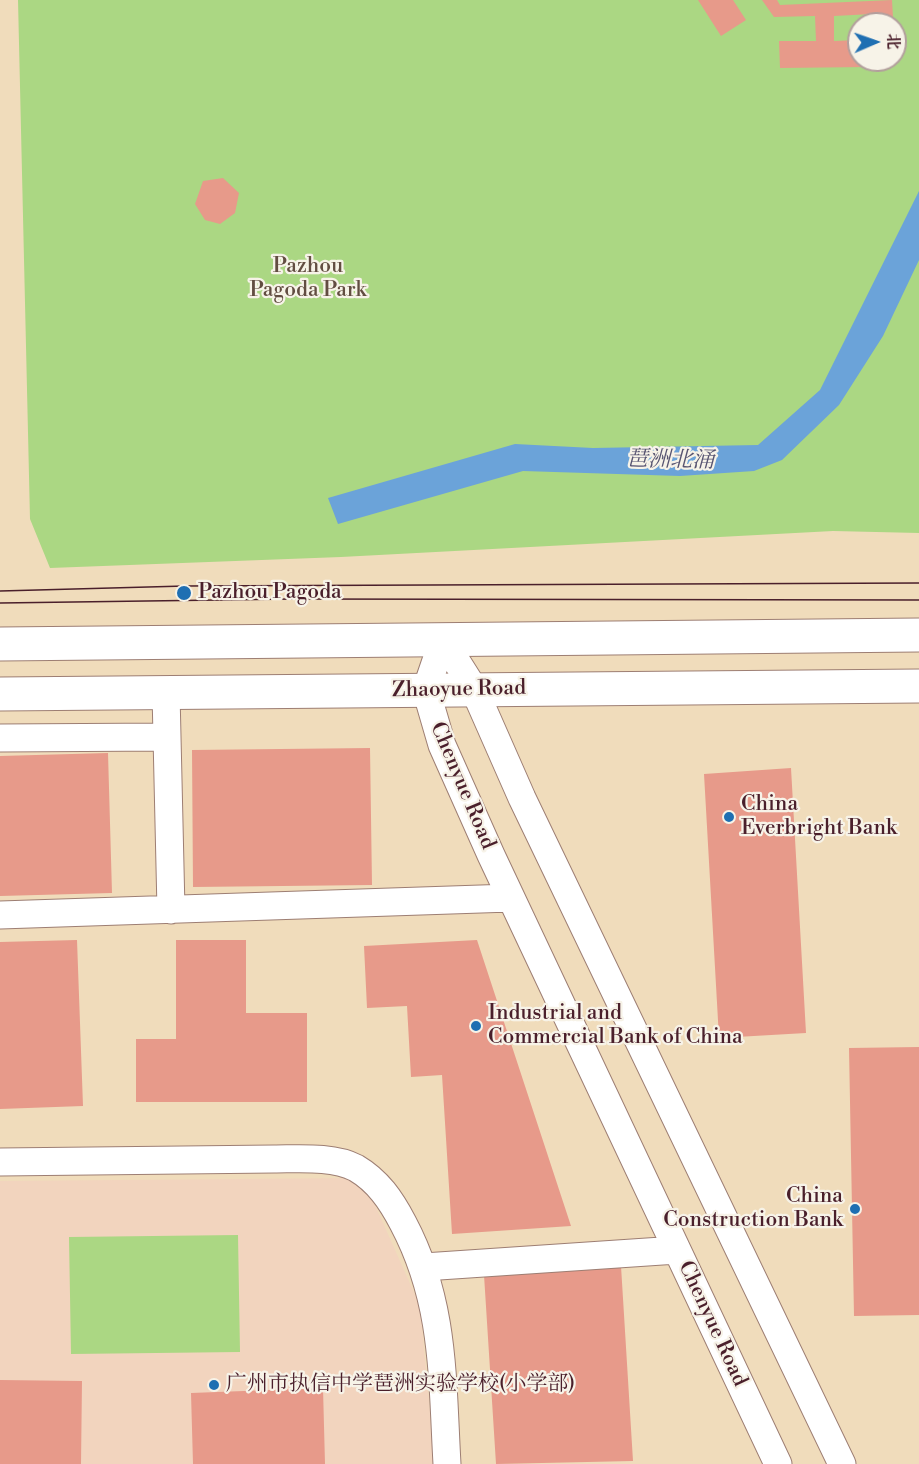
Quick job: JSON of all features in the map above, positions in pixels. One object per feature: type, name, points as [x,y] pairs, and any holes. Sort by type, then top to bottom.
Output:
[{"type":"main road","points":[[0,644],[919,635]]},
{"type":"main road","name":"Zhaoyue Road","points":[[0,694],[919,686]]},
{"type":"street","points":[[443,640],[474,689],[522,798],[842,1464]]},
{"type":"street","points":[[426,690],[443,640]]},
{"type":"street","name":"Chenyue Road","points":[[426,690],[445,754],[778,1464]]},
{"type":"street","points":[[166,693],[171,910]]},
{"type":"street","points":[[0,738],[167,737]]},
{"type":"street","points":[[0,915],[511,898]]},
{"type":"street","points":[[0,1162],[318,1160],[354,1167],[380,1186],[397,1211],[424,1268],[437,1325],[447,1464]]},
{"type":"street","points":[[424,1268],[677,1250]]},
{"type":"shaded area","name":"广州市执信中学琶洲实验学校(小学部)","points":[[363,1178],[420,1306],[435,1464],[0,1464],[0,1181]]},
{"type":"green space","name":"Pazhou Pagoda Park","points":[[18,0],[919,0],[919,533],[833,531],[341,557],[50,568],[30,519]]},
{"type":"green space","points":[[238,1235],[240,1352],[71,1354],[69,1237]]},
{"type":"water","name":"琶洲北涌","points":[[919,191],[919,260],[883,336],[839,405],[782,460],[754,471],[680,476],[523,471],[338,524],[328,498],[515,444],[593,448],[758,445],[820,390]]},
{"type":"building","points":[[698,0],[733,0],[746,20],[721,36]]},
{"type":"building","points":[[762,0],[777,0],[780,5],[892,0],[893,12],[847,12],[847,15],[834,16],[834,41],[847,40],[847,67],[780,68],[779,41],[816,41],[815,16],[774,17]]},
{"type":"building","points":[[223,178],[239,193],[235,213],[220,224],[205,220],[195,204],[203,181]]},
{"type":"building","points":[[370,748],[372,885],[193,887],[192,750]]},
{"type":"building","points":[[108,753],[112,893],[0,896],[0,756]]},
{"type":"building","points":[[791,768],[806,1033],[719,1038],[704,774]]},
{"type":"building","points":[[77,940],[83,1106],[0,1109],[0,942]]},
{"type":"building","points":[[176,940],[246,940],[246,1013],[307,1013],[307,1102],[136,1102],[136,1039],[176,1039]]},
{"type":"building","points":[[477,940],[571,1226],[452,1234],[442,1075],[411,1077],[407,1006],[367,1008],[364,946]]},
{"type":"building","points":[[919,1047],[919,1315],[854,1316],[849,1048]]},
{"type":"building","points":[[621,1266],[633,1461],[496,1464],[484,1275]]},
{"type":"building","points":[[0,1380],[82,1381],[81,1464],[0,1464]]},
{"type":"building","points":[[323,1388],[325,1464],[193,1464],[191,1393]]},
{"type":"tram line","points":[[0,591],[185,586],[919,583]]},
{"type":"tram line","points":[[0,603],[292,599],[919,600]]},
{"type":"place","name":"Pazhou Pagoda","points":[[184,593]]},
{"type":"place","name":"China Everbright Bank","points":[[729,817]]},
{"type":"place","name":"Industrial and Commercial Bank of China","points":[[476,1026]]},
{"type":"place","name":"China Construction Bank","points":[[855,1209]]},
{"type":"place","name":"广州市执信中学琶洲实验学校(小学部)","points":[[214,1385]]}]
